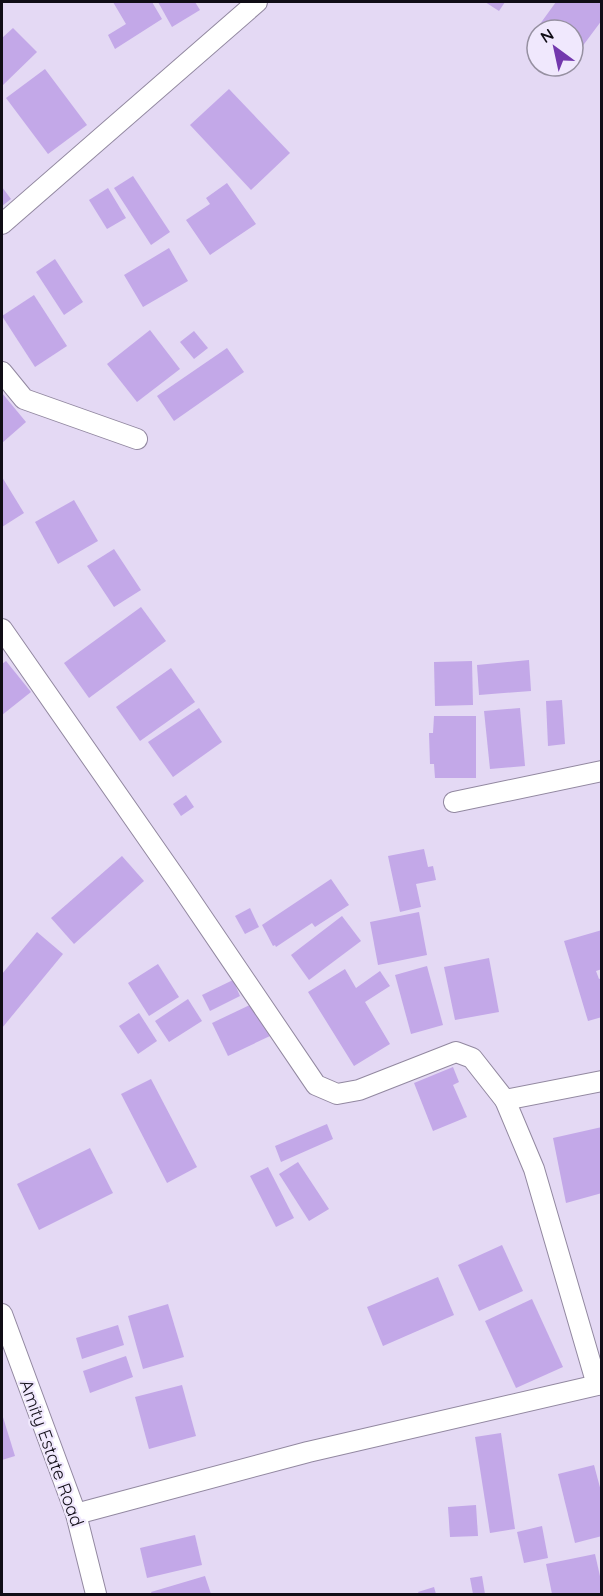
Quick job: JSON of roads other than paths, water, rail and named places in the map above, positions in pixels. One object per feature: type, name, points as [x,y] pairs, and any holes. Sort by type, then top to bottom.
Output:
[{"type":"street","points":[[2,225],[257,2]]},
{"type":"street","points":[[2,372],[24,399],[137,439]]},
{"type":"street","points":[[2,629],[316,1085],[337,1094],[359,1090],[456,1052],[472,1058],[505,1100],[534,1169],[599,1385],[308,1452],[76,1514]]},
{"type":"street","points":[[453,802],[602,771]]},
{"type":"street","points":[[505,1100],[602,1081]]},
{"type":"street","name":"Amity Estate Road","points":[[2,1314],[76,1514],[96,1594]]}]
